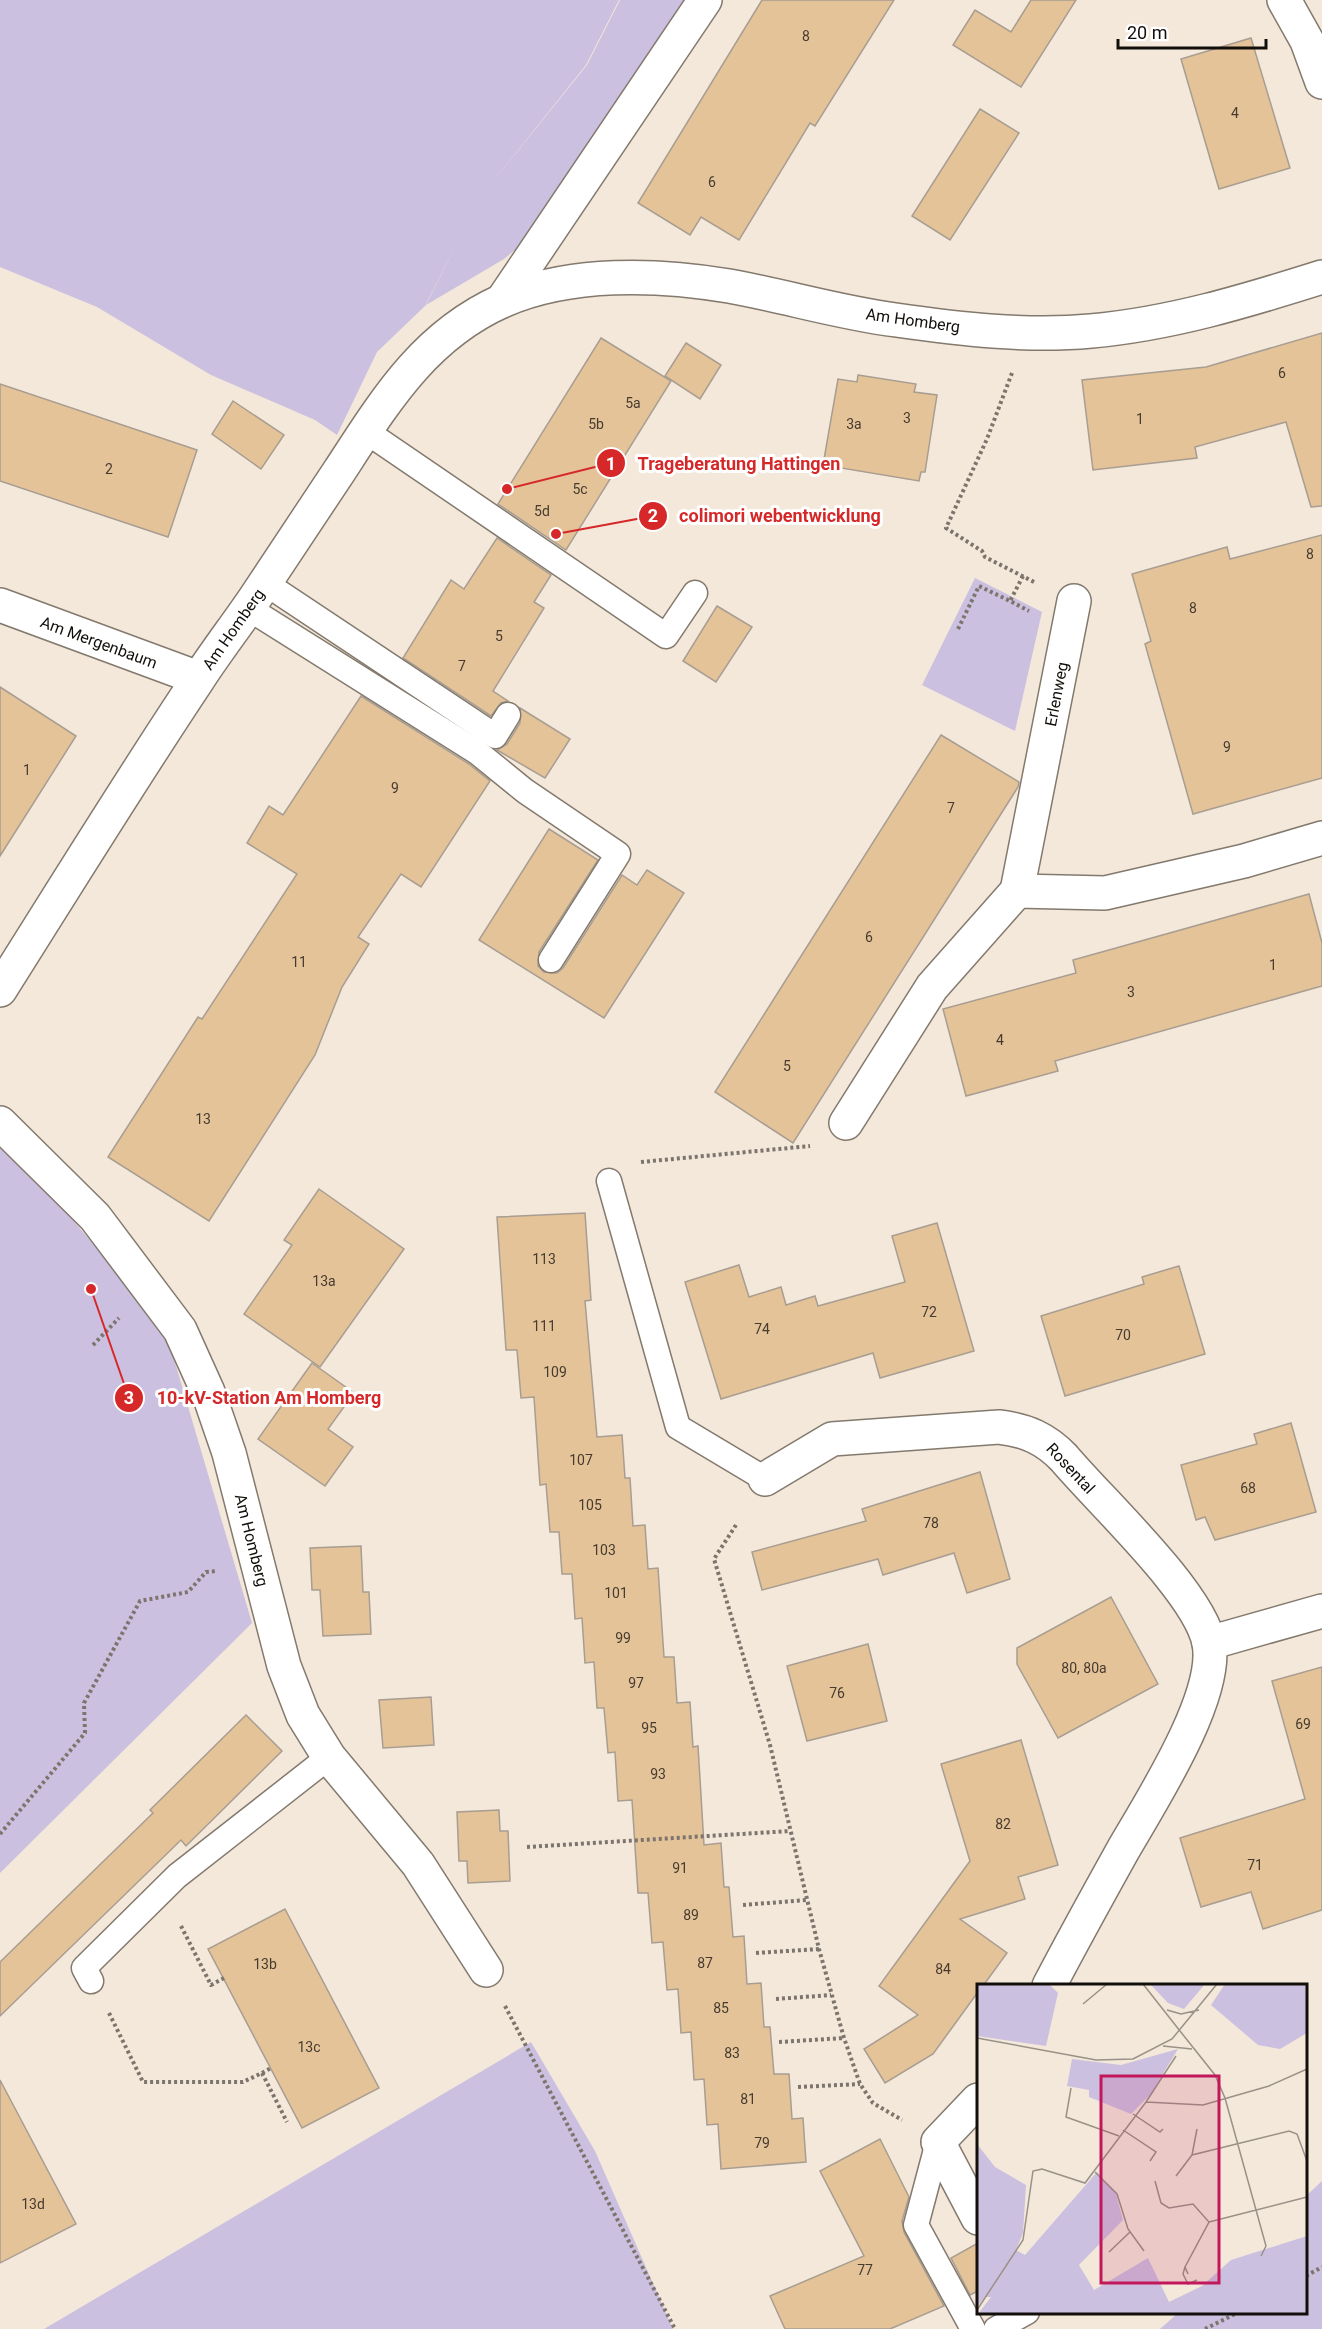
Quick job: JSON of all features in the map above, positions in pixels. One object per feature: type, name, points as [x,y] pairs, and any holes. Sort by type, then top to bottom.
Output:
[{"type":"street","name":"Am Homberg","points":[[502,301],[705,0]]},
{"type":"street","points":[[1284,0],[1307,41],[1322,82]]},
{"type":"street","name":"Am Homberg","points":[[0,990],[198,678],[257,596],[364,430],[405,374],[426,351],[502,301],[540,289],[570,283],[602,279],[660,279],[726,286],[894,320],[1018,333],[1088,332],[1144,324],[1233,305],[1322,276]]},
{"type":"street","name":"Erlenweg","points":[[1017,891],[1074,602]]},
{"type":"street","name":"Am Mergenbaum","points":[[0,605],[198,678]]},
{"type":"street","points":[[846,1123],[932,987],[1017,891],[1105,893],[1244,861],[1322,838]]},
{"type":"street","name":"Am Homberg","points":[[0,1123],[95,1217],[180,1330],[208,1392],[229,1454],[284,1666],[303,1715],[329,1757],[418,1864],[486,1970]]},
{"type":"street","name":"Rosental","points":[[765,1479],[832,1439],[999,1427],[1033,1435],[1051,1444],[1065,1458],[1162,1566],[1187,1601],[1209,1643]]},
{"type":"street","points":[[1050,1984],[1184,1740],[1209,1665],[1209,1643],[1322,1611]]},
{"type":"street","points":[[977,2101],[938,2142],[977,2216]]},
{"type":"lane","points":[[364,430],[666,636],[695,593]]},
{"type":"lane","points":[[257,596],[495,736],[508,715]]},
{"type":"lane","points":[[257,596],[477,752],[525,791],[618,854],[551,960]]},
{"type":"lane","points":[[609,1181],[678,1427],[765,1479]]},
{"type":"lane","points":[[92,1981],[84,1968],[177,1876],[329,1757]]},
{"type":"lane","points":[[938,2142],[916,2225],[973,2329]]},
{"type":"lane","points":[[996,2329],[1025,2314]]},
{"type":"path","points":[[1018,333],[1010,382],[946,528],[982,551],[985,557],[1074,602]]},
{"type":"path","points":[[1010,602],[1023,576]]},
{"type":"path","points":[[958,629],[979,586],[1037,615]]},
{"type":"path","points":[[636,1162],[814,1146],[846,1123]]},
{"type":"path","points":[[736,1525],[714,1559],[770,1744],[819,1948],[844,2038],[860,2084],[873,2103],[938,2142]]},
{"type":"path","points":[[0,1834],[85,1733],[84,1703],[140,1602],[188,1592],[206,1572],[258,1565]]},
{"type":"path","points":[[527,1847],[790,1831]]},
{"type":"path","points":[[162,1891],[211,1985],[224,1978]]},
{"type":"path","points":[[743,1905],[807,1900]]},
{"type":"path","points":[[756,1953],[819,1948]]},
{"type":"path","points":[[486,1970],[675,2329]]},
{"type":"path","points":[[92,1981],[143,2082],[243,2082],[271,2068]]},
{"type":"path","points":[[776,1999],[831,1995]]},
{"type":"path","points":[[779,2042],[844,2038]]},
{"type":"path","points":[[262,2073],[287,2122]]},
{"type":"path","points":[[798,2088],[860,2084]]},
{"type":"path","points":[[1307,2275],[1322,2267]]},
{"type":"path","points":[[1205,2329],[1237,2314]]},
{"type":"shaded area","points":[[0,0],[619,0],[586,65],[483,194],[587,65],[620,0],[687,0],[548,222],[504,259],[426,305],[459,239],[425,306],[377,352],[337,435],[315,420],[211,375],[97,307],[0,267]]},
{"type":"shaded area","points":[[975,578],[1042,612],[1015,731],[922,685]]},
{"type":"shaded area","points":[[0,1132],[166,1332],[252,1623],[0,1873]]},
{"type":"shaded area","points":[[531,2042],[595,2151],[673,2329],[44,2329]]},
{"type":"shaded area","points":[[1322,2181],[1322,2329],[1160,2329],[1177,2314],[1307,2314],[1307,2195]]},
{"type":"building","points":[[762,0],[894,0],[815,126],[810,123],[739,240],[701,217],[690,235],[638,203]]},
{"type":"building","points":[[1031,0],[1076,0],[1021,87],[953,45],[975,10],[1011,32]]},
{"type":"building","points":[[1251,38],[1290,168],[1219,189],[1181,59]]},
{"type":"building","points":[[980,109],[1019,133],[950,240],[912,216]]},
{"type":"building","points":[[1322,333],[1322,506],[1311,507],[1286,422],[1195,447],[1197,458],[1093,470],[1082,380],[1206,367]]},
{"type":"building","points":[[601,338],[671,381],[566,550],[498,504]]},
{"type":"building","points":[[686,343],[721,365],[700,399],[665,376]]},
{"type":"building","points":[[858,375],[916,384],[914,392],[937,395],[925,472],[921,472],[919,481],[823,465],[838,379],[857,382]]},
{"type":"building","points":[[0,384],[197,450],[168,537],[0,481]]},
{"type":"building","points":[[233,401],[284,435],[261,469],[212,434]]},
{"type":"building","points":[[1322,535],[1322,778],[1193,814],[1145,644],[1151,641],[1132,574],[1227,547],[1230,559]]},
{"type":"building","points":[[497,538],[551,575],[534,602],[544,608],[493,691],[508,701],[501,703],[491,716],[403,658],[451,580],[464,589]]},
{"type":"building","points":[[717,606],[752,627],[716,682],[683,661]]},
{"type":"building","points":[[0,687],[76,736],[0,856]]},
{"type":"building","points":[[361,696],[469,764],[490,781],[421,887],[401,874],[358,937],[369,944],[342,987],[315,1055],[209,1221],[108,1157],[198,1017],[202,1019],[297,874],[247,843],[269,806],[283,815]]},
{"type":"building","points":[[520,708],[570,739],[545,778],[497,750],[507,744],[520,723]]},
{"type":"building","points":[[941,735],[1019,782],[1018,787],[793,1143],[715,1092]]},
{"type":"building","points":[[549,829],[598,860],[539,952],[538,966],[544,972],[557,973],[563,968],[622,875],[637,885],[647,870],[684,893],[604,1018],[479,940]]},
{"type":"building","points":[[1309,894],[1322,943],[1322,986],[1055,1061],[1058,1071],[966,1096],[943,1009],[1076,973],[1073,960]]},
{"type":"building","points":[[319,1189],[404,1249],[320,1367],[244,1314],[292,1245],[284,1240]]},
{"type":"building","points":[[585,1213],[591,1300],[585,1301],[597,1437],[622,1435],[625,1478],[630,1478],[633,1526],[645,1525],[648,1569],[658,1568],[664,1657],[674,1657],[677,1703],[690,1702],[693,1747],[698,1746],[704,1845],[721,1843],[724,1887],[729,1887],[733,1937],[744,1936],[747,1984],[761,1983],[764,2027],[770,2027],[774,2074],[789,2074],[792,2119],[803,2118],[806,2162],[721,2169],[718,2124],[707,2125],[704,2079],[694,2080],[691,2032],[681,2033],[678,1989],[667,1990],[663,1942],[652,1943],[648,1893],[638,1893],[632,1800],[618,1801],[615,1752],[608,1753],[604,1708],[597,1708],[594,1662],[585,1663],[582,1618],[575,1619],[572,1574],[562,1574],[559,1532],[550,1532],[546,1484],[540,1485],[534,1397],[521,1398],[517,1350],[506,1350],[497,1217]]},
{"type":"building","points":[[937,1223],[974,1351],[880,1378],[873,1353],[721,1399],[685,1282],[739,1265],[749,1297],[781,1287],[786,1305],[815,1296],[818,1306],[905,1282],[892,1236]]},
{"type":"building","points":[[1179,1266],[1205,1354],[1065,1396],[1041,1316],[1144,1284],[1142,1277]]},
{"type":"building","points":[[312,1363],[354,1393],[328,1429],[353,1447],[325,1486],[258,1439]]},
{"type":"building","points":[[1291,1423],[1316,1512],[1215,1540],[1205,1517],[1196,1520],[1181,1465],[1257,1444],[1254,1434]]},
{"type":"building","points":[[980,1472],[1010,1579],[967,1593],[954,1553],[883,1575],[878,1559],[762,1590],[752,1552],[866,1521],[862,1509]]},
{"type":"building","points":[[361,1546],[363,1592],[369,1592],[371,1634],[323,1636],[320,1590],[312,1590],[310,1548]]},
{"type":"building","points":[[1111,1597],[1158,1684],[1058,1738],[1017,1664],[1017,1648]]},
{"type":"building","points":[[868,1644],[887,1721],[807,1741],[787,1666]]},
{"type":"building","points":[[1322,1667],[1322,1910],[1263,1929],[1251,1892],[1201,1907],[1180,1838],[1305,1799],[1272,1681]]},
{"type":"building","points":[[431,1697],[434,1745],[383,1748],[379,1700]]},
{"type":"building","points":[[246,1715],[282,1751],[186,1846],[181,1840],[0,2016],[0,1962],[153,1813],[150,1810]]},
{"type":"building","points":[[1021,1740],[1058,1865],[1018,1877],[1025,1899],[960,1919],[1007,1953],[984,1984],[977,1984],[977,1993],[933,2054],[885,2083],[864,2049],[918,2015],[879,1986],[970,1861],[941,1764]]},
{"type":"building","points":[[499,1810],[500,1831],[508,1831],[510,1881],[468,1883],[467,1861],[459,1861],[457,1812]]},
{"type":"building","points":[[285,1909],[379,2088],[302,2128],[208,1949]]},
{"type":"building","points":[[0,2080],[76,2224],[0,2263]]},
{"type":"building","points":[[880,2139],[909,2197],[902,2221],[904,2232],[944,2306],[890,2329],[785,2329],[770,2296],[864,2256],[820,2171]]},
{"type":"building","points":[[977,2244],[977,2292],[970,2295],[951,2258]]},
{"type":"place","name":"Trageberatung Hattingen","points":[[507,489]]},
{"type":"place","name":"colimori webentwicklung","points":[[556,534]]},
{"type":"place","name":"10-kV-Station Am Homberg","points":[[91,1289]]}]
